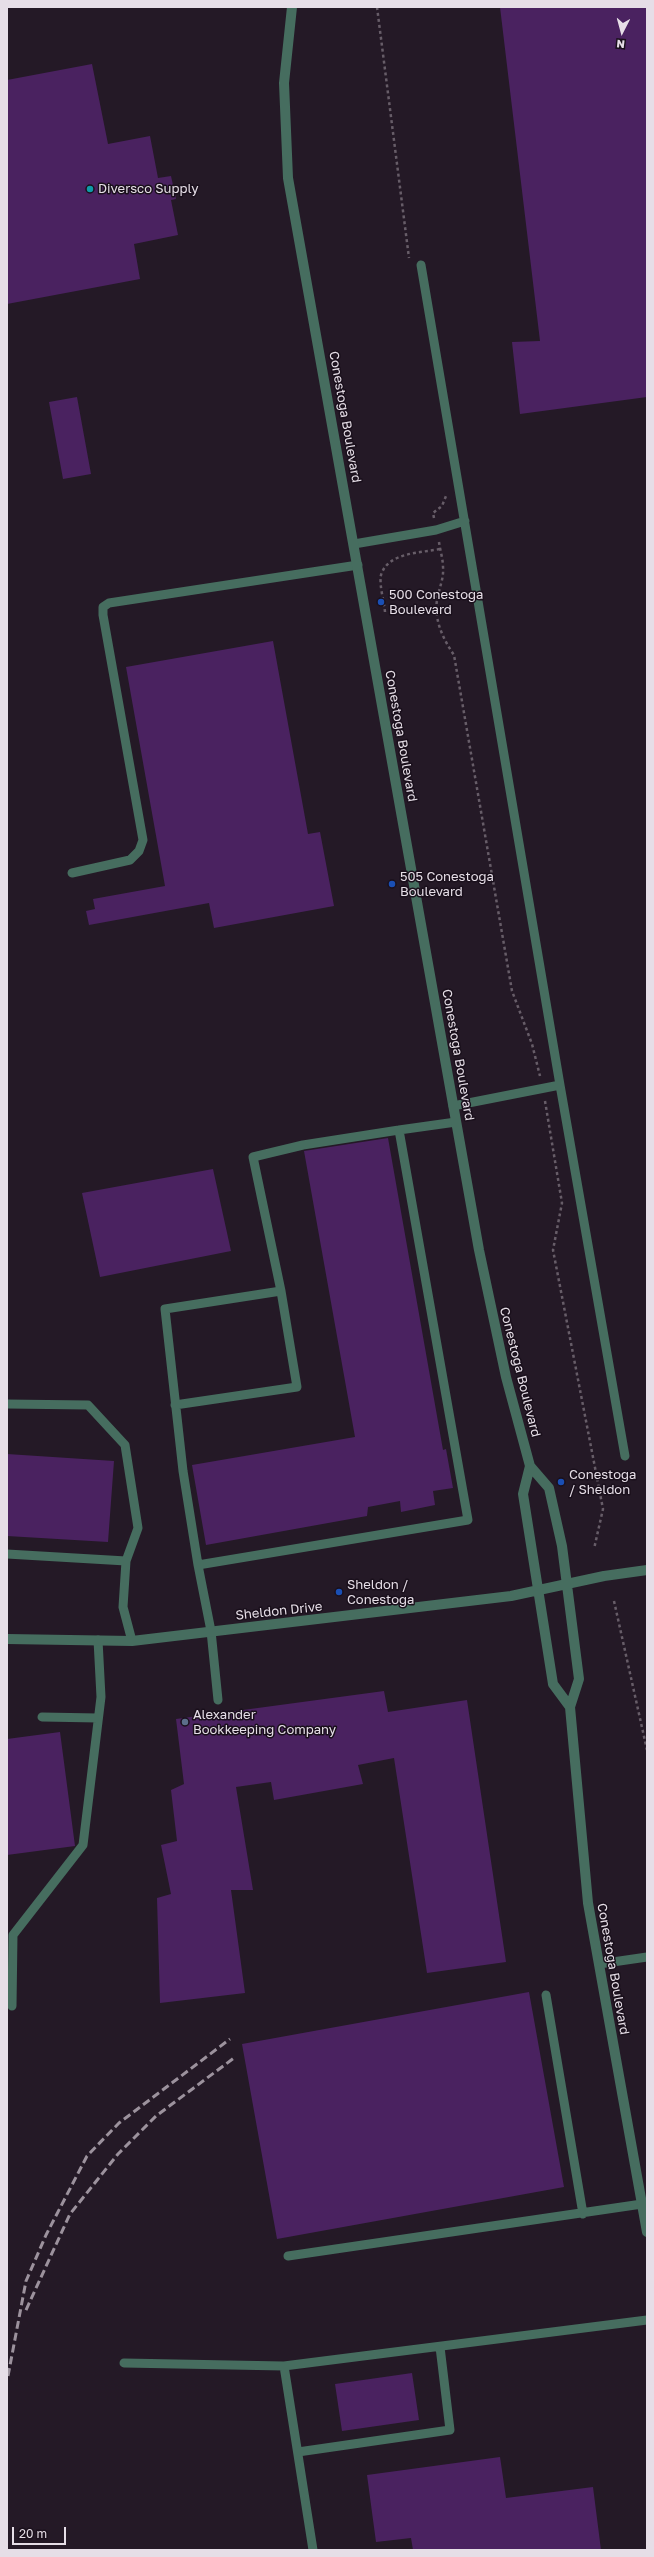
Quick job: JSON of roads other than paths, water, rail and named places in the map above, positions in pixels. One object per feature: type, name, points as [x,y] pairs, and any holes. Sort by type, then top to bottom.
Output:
[{"type":"street","name":"Conestoga Boulevard","points":[[292,7],[284,83],[288,178],[479,1250],[506,1378],[530,1466],[549,1488],[568,1584],[579,1678],[570,1707],[588,1903],[647,2232]]},
{"type":"street","name":"Conestoga Boulevard","points":[[530,1466],[523,1494],[553,1684],[570,1707]]},
{"type":"street","name":"Sheldon Drive","points":[[7,1639],[132,1640],[496,1598],[647,1570]]},
{"type":"lane","points":[[421,265],[560,1085],[625,1456]]},
{"type":"lane","points":[[354,544],[436,530],[465,521]]},
{"type":"lane","points":[[72,873],[130,860],[139,851],[143,840],[103,615],[104,607],[109,604],[358,565]]},
{"type":"lane","points":[[453,1106],[560,1085]]},
{"type":"lane","points":[[175,1405],[297,1387],[281,1291],[253,1157],[303,1145],[456,1122]]},
{"type":"lane","points":[[198,1564],[468,1520],[399,1130]]},
{"type":"lane","points":[[218,1700],[211,1631],[198,1564],[183,1471],[165,1309],[281,1291]]},
{"type":"lane","points":[[7,1404],[88,1405],[125,1445],[138,1528],[126,1561],[123,1607],[132,1640]]},
{"type":"lane","points":[[7,1554],[126,1561]]},
{"type":"lane","points":[[12,2006],[13,1935],[83,1846],[101,1697],[98,1640]]},
{"type":"lane","points":[[42,1717],[98,1718]]},
{"type":"lane","points":[[599,1964],[647,1957]]},
{"type":"lane","points":[[546,1995],[583,2214]]},
{"type":"lane","points":[[288,2256],[583,2214],[642,2204]]},
{"type":"lane","points":[[124,2363],[284,2366],[647,2320]]},
{"type":"lane","points":[[298,2452],[450,2430],[440,2347]]},
{"type":"lane","points":[[284,2366],[313,2550]]},
{"type":"railway","points":[[8,2376],[26,2281],[46,2235],[87,2156],[119,2123],[230,2039]]},
{"type":"railway","points":[[26,2310],[70,2214],[118,2154],[156,2116],[234,2058]]},
{"type":"place","name":"Diversco Supply","points":[[90,189]]},
{"type":"place","name":"500 Conestoga Boulevard","points":[[381,602]]},
{"type":"place","name":"505 Conestoga Boulevard","points":[[392,884]]},
{"type":"place","name":"Conestoga / Sheldon","points":[[561,1482]]},
{"type":"place","name":"Sheldon / Conestoga","points":[[339,1592]]},
{"type":"place","name":"Alexander Bookkeeping Company","points":[[185,1722]]}]
